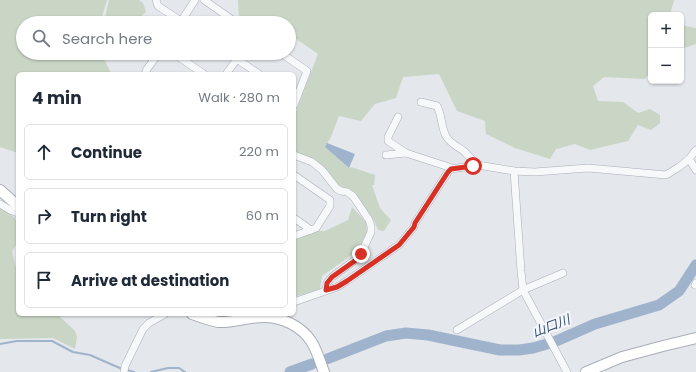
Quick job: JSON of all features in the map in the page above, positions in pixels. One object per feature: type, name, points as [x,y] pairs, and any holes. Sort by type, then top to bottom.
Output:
[{"type":"main road","points":[[0,190],[16,204]]},
{"type":"main road","points":[[198,316],[222,322],[260,316]]},
{"type":"main road","points":[[269,316],[292,324],[302,331],[311,341],[324,372]]},
{"type":"main road","points":[[586,372],[622,358],[696,338]]},
{"type":"street","points":[[156,0],[158,6],[173,16]]},
{"type":"street","points":[[186,16],[195,0]]},
{"type":"street","points":[[204,0],[227,16]]},
{"type":"street","points":[[146,72],[154,60]]},
{"type":"street","points":[[183,60],[201,72]]},
{"type":"street","points":[[227,72],[236,60]]},
{"type":"street","points":[[238,60],[256,72]]},
{"type":"street","points":[[291,60],[306,71],[296,98]]},
{"type":"street","points":[[421,102],[437,106],[446,137],[478,166]]},
{"type":"street","points":[[398,117],[388,137],[388,141],[406,153],[449,167],[451,169],[478,166],[514,171],[535,172],[588,168],[666,175],[689,159],[696,150]]},
{"type":"street","points":[[386,155],[406,153]]},
{"type":"street","points":[[296,156],[312,162],[322,170],[338,189],[353,196],[369,220],[371,226],[371,232],[361,254],[356,260],[332,277],[327,283],[326,290]]},
{"type":"street","points":[[689,159],[696,170]]},
{"type":"street","points":[[296,301],[337,287],[399,245],[414,227],[415,223],[451,169]]},
{"type":"street","points":[[514,171],[523,290],[567,372]]},
{"type":"street","points":[[296,176],[330,200],[330,206],[316,228],[296,235]]},
{"type":"street","points":[[0,204],[16,212]]},
{"type":"street","points":[[296,219],[311,230]]},
{"type":"street","points":[[457,330],[523,290],[563,273]]},
{"type":"street","points":[[125,369],[143,329],[150,322],[161,316]]},
{"type":"green space","points":[[0,0],[107,0],[102,16],[16,16],[16,60],[104,60],[110,71],[16,72],[16,152],[0,147]]},
{"type":"green space","points":[[109,0],[139,0],[143,3],[146,12],[141,16],[105,16]]},
{"type":"green space","points":[[238,0],[674,0],[671,12],[648,12],[648,75],[645,79],[604,77],[593,86],[598,101],[623,102],[638,113],[650,109],[660,115],[660,123],[651,130],[638,125],[628,141],[590,150],[575,144],[556,149],[550,159],[515,148],[486,134],[485,121],[457,111],[439,74],[403,77],[396,98],[375,104],[361,121],[339,116],[331,137],[325,147],[349,168],[351,167],[375,175],[374,185],[372,185],[380,208],[391,220],[384,231],[378,230],[375,222],[356,194],[339,185],[327,170],[313,160],[296,152],[296,112],[318,54],[296,39],[296,16],[239,16]]},
{"type":"green space","points":[[684,26],[696,28],[696,44],[684,48]]},
{"type":"green space","points":[[0,205],[16,220],[16,245],[12,251],[16,268],[16,316],[59,316],[75,331],[77,337],[75,349],[53,338],[0,339]]},
{"type":"green space","points":[[352,207],[366,222],[367,232],[356,252],[322,276],[320,289],[296,296],[296,237],[316,231],[325,231],[348,220]]},
{"type":"water","points":[[327,143],[355,154],[349,168],[325,147]]},
{"type":"waterway","name":"山口川","points":[[327,359],[386,336],[406,333],[428,335],[500,350],[533,348],[554,342],[595,324],[659,305],[679,291],[696,265]]},
{"type":"waterway","points":[[0,344],[17,341],[52,341],[73,352],[90,355],[122,369]]},
{"type":"waterway","name":"山口川","points":[[290,372],[312,364]]},
{"type":"waterway","points":[[151,372],[168,368],[179,368],[185,372]]},
{"type":"waterway","points":[[127,370],[134,372]]},
{"type":"route","points":[[361,254],[356,260],[332,277],[327,283],[326,290],[337,287],[347,281],[399,245],[414,227],[415,223],[448,172],[451,169],[473,166]]}]
